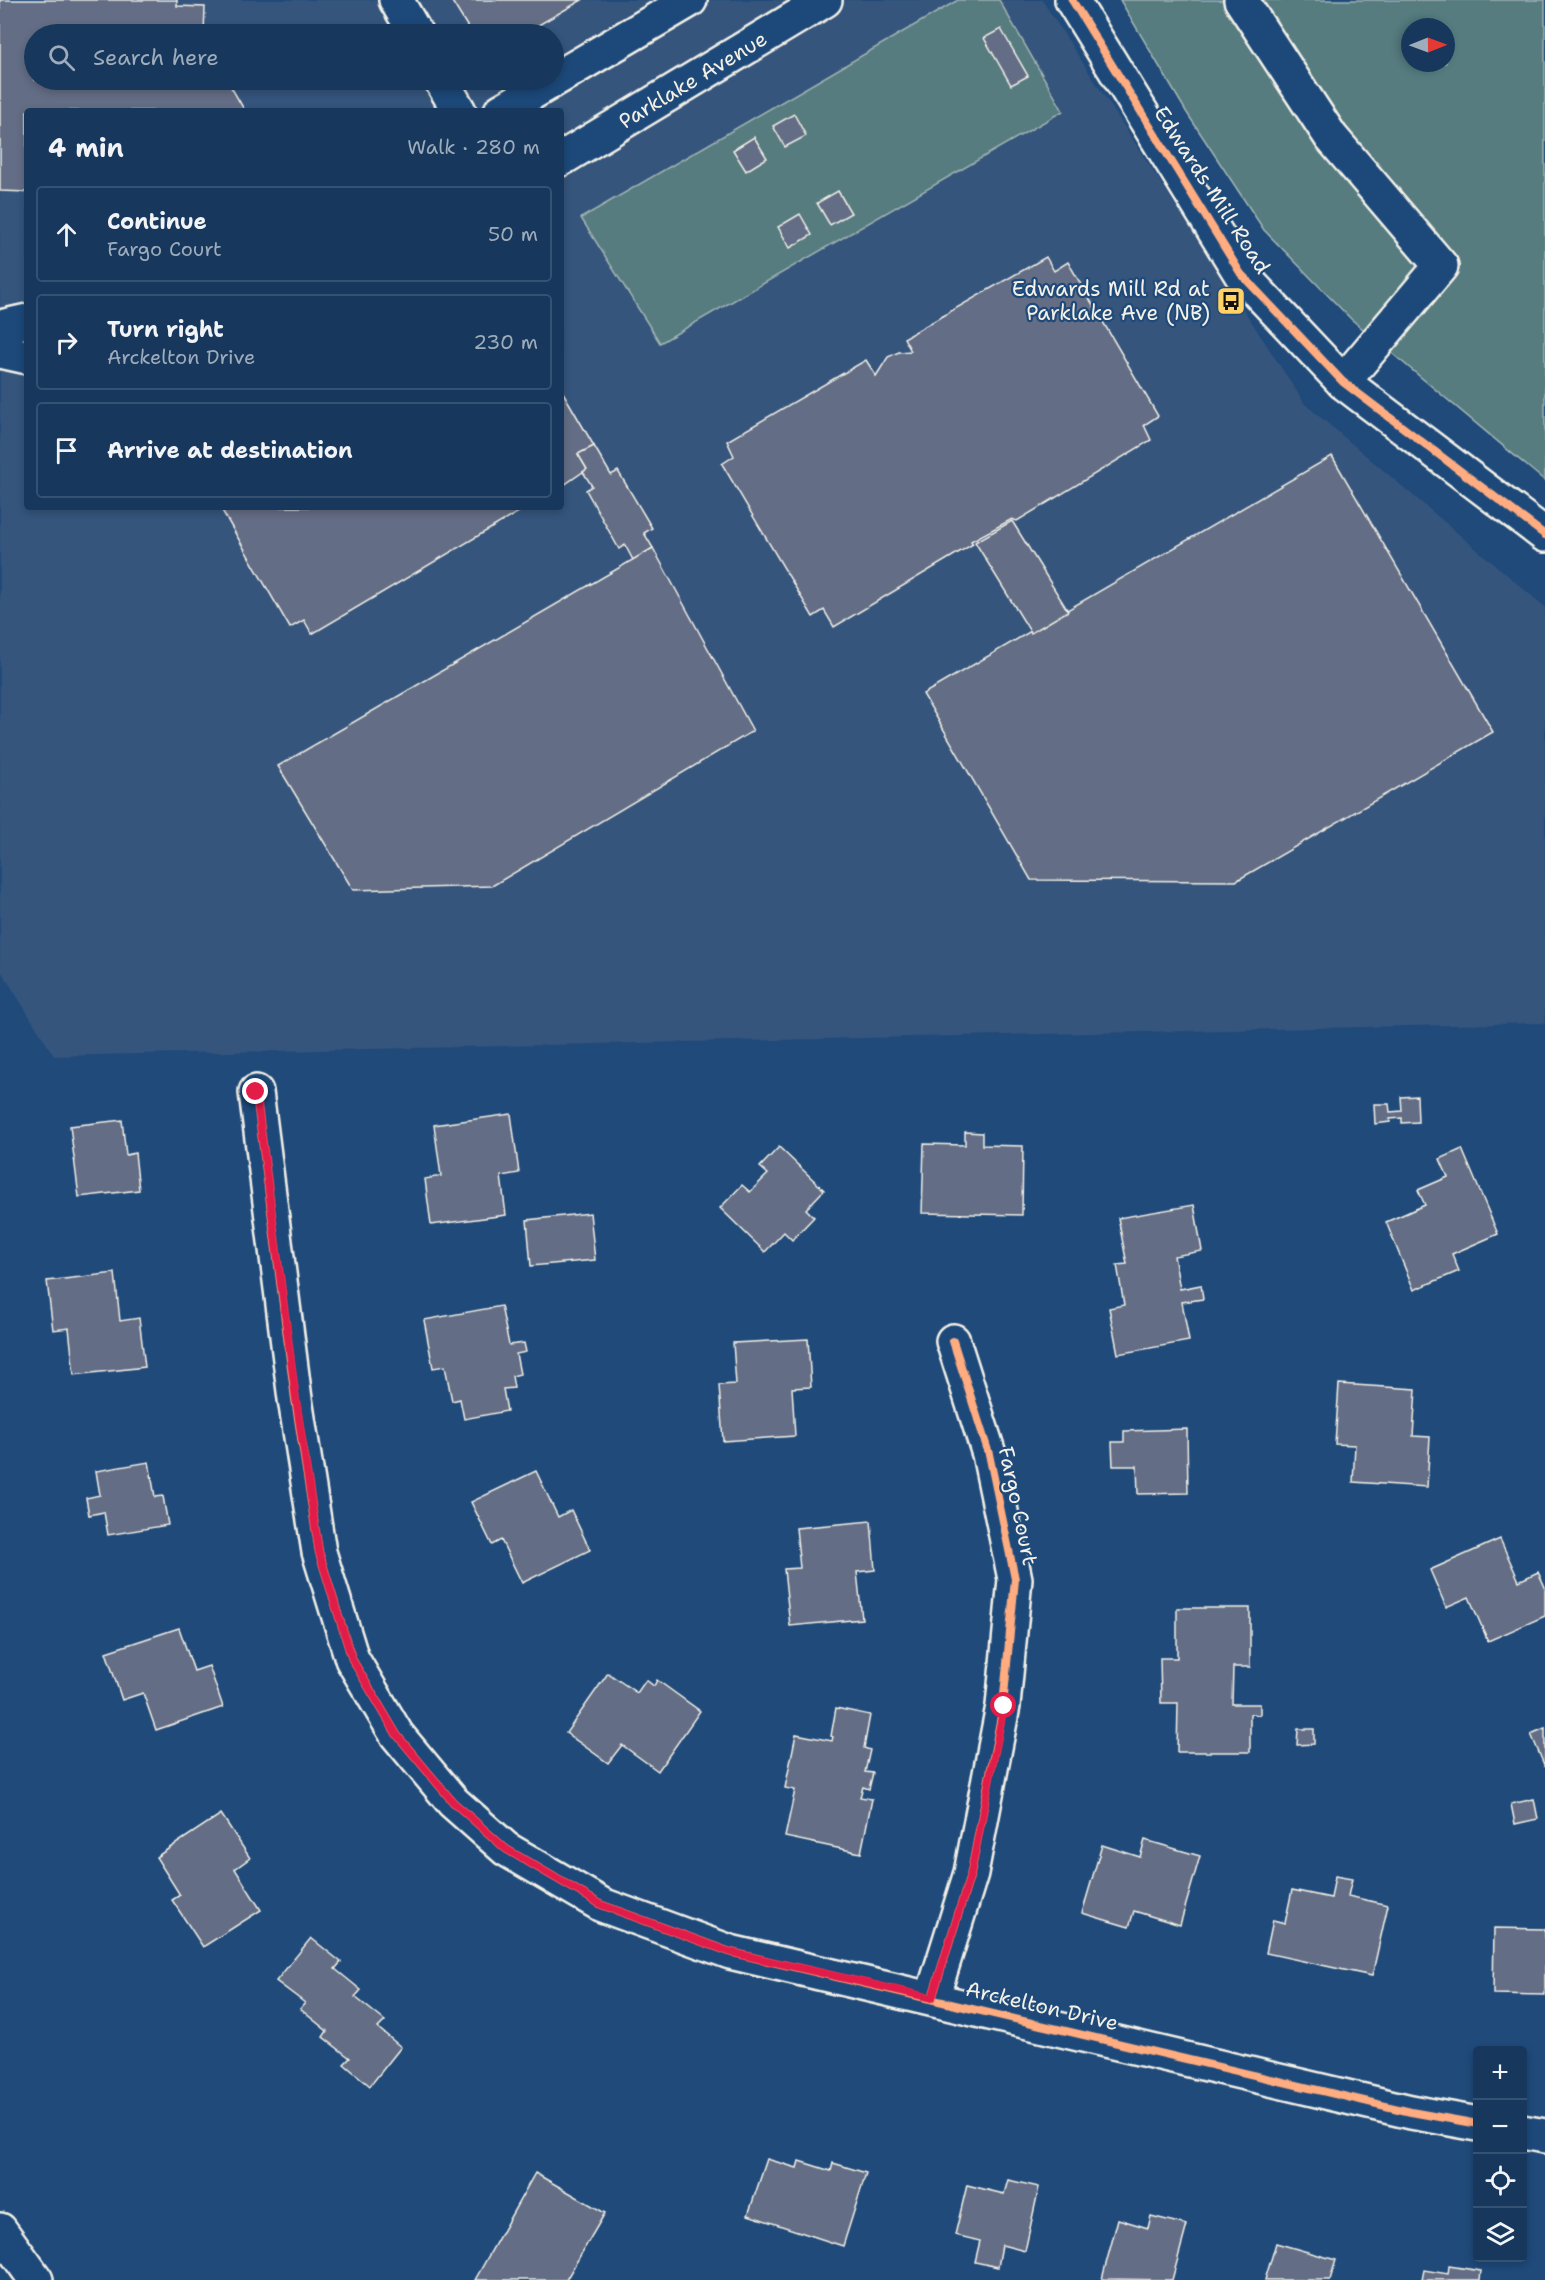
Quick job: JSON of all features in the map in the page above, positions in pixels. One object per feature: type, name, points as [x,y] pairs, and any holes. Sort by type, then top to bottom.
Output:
[{"type":"street","points":[[396,0],[410,24]]},
{"type":"street","points":[[564,74],[690,0]]},
{"type":"street","name":"Parklake Avenue","points":[[564,157],[825,0]]},
{"type":"street","name":"Edwards Mill Road","points":[[1072,0],[1241,274],[1343,382],[1545,535]]},
{"type":"street","points":[[1241,0],[1330,137],[1441,266],[1343,382]]},
{"type":"street","points":[[447,90],[457,108]]},
{"type":"street","points":[[506,108],[537,90]]},
{"type":"street","points":[[0,327],[24,322]]},
{"type":"street","points":[[0,351],[24,356]]},
{"type":"street","name":"Arckelton Drive","points":[[256,1092],[296,1399],[319,1552],[352,1659],[397,1735],[453,1802],[506,1849],[602,1905],[730,1952],[1411,2112],[1473,2123]]},
{"type":"street","name":"Fargo Court","points":[[932,1998],[971,1873],[1004,1706],[1015,1579],[989,1454],[953,1341]]},
{"type":"street","points":[[1527,2133],[1545,2136]]},
{"type":"street","points":[[0,2230],[36,2280]]},
{"type":"shaded area","points":[[0,0],[1042,0],[1305,404],[1545,607],[1545,1023],[54,1056],[0,969]]},
{"type":"green space","points":[[958,0],[999,0],[1063,111],[660,343],[581,218]]},
{"type":"green space","points":[[1120,0],[1545,0],[1545,481],[1351,319],[1264,230],[1187,113]]},
{"type":"building","points":[[0,0],[177,0],[177,6],[205,7],[204,24],[24,24],[24,90],[233,90],[243,108],[24,108],[24,192],[0,191]]},
{"type":"building","points":[[451,0],[582,0],[540,24],[466,24]]},
{"type":"building","points":[[1001,29],[1028,76],[1011,85],[984,38]]},
{"type":"building","points":[[794,114],[806,136],[785,147],[773,126]]},
{"type":"building","points":[[754,137],[767,158],[746,171],[733,150]]},
{"type":"building","points":[[838,191],[851,213],[830,225],[817,203]]},
{"type":"building","points":[[800,214],[812,235],[790,248],[778,227]]},
{"type":"building","points":[[1046,257],[1054,271],[1068,262],[1158,416],[1144,425],[1151,440],[1017,521],[1012,519],[971,541],[973,544],[834,627],[824,610],[813,617],[722,464],[734,456],[727,441],[866,360],[876,376],[888,357],[899,352],[911,351],[904,338]]},
{"type":"building","points":[[564,394],[594,446],[578,454],[587,469],[564,485]]},
{"type":"building","points":[[594,446],[611,475],[618,471],[652,528],[644,533],[653,548],[633,560],[625,545],[619,549],[586,490],[592,486],[583,472],[587,469],[578,454]]},
{"type":"building","points":[[1332,456],[1493,732],[1236,881],[1031,880],[923,694]]},
{"type":"building","points":[[222,510],[522,510],[312,634],[304,620],[290,628]]},
{"type":"building","points":[[1012,521],[1068,611],[1031,633],[975,542]]},
{"type":"building","points":[[653,548],[753,731],[492,886],[353,890],[278,766]]},
{"type":"building","points":[[1417,1096],[1418,1122],[1402,1123],[1402,1118],[1375,1124],[1374,1104],[1389,1104],[1390,1112],[1402,1111],[1401,1097]]},
{"type":"building","points":[[511,1114],[519,1173],[501,1176],[506,1215],[431,1225],[425,1179],[441,1176],[434,1125]]},
{"type":"building","points":[[122,1120],[126,1155],[135,1153],[139,1190],[79,1197],[70,1126]]},
{"type":"building","points":[[965,1132],[982,1133],[982,1145],[1023,1146],[1022,1215],[922,1213],[924,1144],[965,1145]]},
{"type":"building","points":[[779,1147],[824,1190],[806,1209],[814,1217],[792,1240],[784,1232],[765,1252],[720,1208],[742,1185],[750,1192],[768,1174],[760,1167]]},
{"type":"building","points":[[1462,1149],[1498,1234],[1452,1254],[1459,1271],[1414,1290],[1386,1222],[1425,1205],[1418,1190],[1448,1177],[1440,1159]]},
{"type":"building","points":[[1194,1205],[1202,1251],[1174,1256],[1180,1289],[1201,1285],[1203,1299],[1182,1302],[1189,1341],[1118,1354],[1109,1308],[1124,1305],[1117,1265],[1127,1264],[1118,1218]]},
{"type":"building","points":[[590,1213],[595,1260],[531,1266],[527,1220]]},
{"type":"building","points":[[115,1273],[120,1321],[139,1318],[145,1367],[74,1375],[69,1328],[53,1330],[47,1281]]},
{"type":"building","points":[[501,1306],[509,1345],[524,1343],[526,1352],[516,1354],[520,1374],[512,1376],[514,1388],[503,1389],[507,1411],[464,1419],[460,1399],[452,1401],[445,1366],[433,1368],[424,1320]]},
{"type":"building","points":[[808,1339],[811,1387],[792,1388],[795,1436],[723,1441],[719,1385],[736,1384],[733,1343]]},
{"type":"building","points":[[1339,1384],[1416,1389],[1413,1436],[1430,1437],[1427,1487],[1353,1482],[1355,1445],[1335,1444]]},
{"type":"building","points":[[1187,1429],[1188,1493],[1138,1494],[1137,1466],[1113,1466],[1112,1442],[1124,1442],[1124,1431]]},
{"type":"building","points":[[149,1462],[155,1497],[163,1496],[168,1525],[108,1535],[104,1512],[89,1515],[86,1498],[100,1495],[96,1471]]},
{"type":"building","points":[[536,1471],[558,1517],[571,1510],[590,1550],[522,1583],[501,1540],[492,1545],[471,1502]]},
{"type":"building","points":[[871,1521],[875,1570],[857,1572],[862,1619],[790,1626],[784,1569],[800,1568],[796,1528]]},
{"type":"building","points":[[1500,1539],[1519,1581],[1538,1572],[1545,1587],[1545,1616],[1488,1641],[1469,1597],[1446,1607],[1430,1570]]},
{"type":"building","points":[[1177,1608],[1250,1608],[1250,1667],[1233,1667],[1232,1704],[1260,1704],[1260,1715],[1250,1714],[1250,1752],[1177,1752],[1178,1703],[1161,1703],[1160,1658],[1177,1658]]},
{"type":"building","points":[[179,1628],[194,1671],[209,1666],[223,1707],[156,1730],[143,1693],[122,1700],[106,1652]]},
{"type":"building","points":[[608,1673],[637,1693],[646,1680],[654,1686],[657,1680],[700,1711],[658,1771],[622,1745],[608,1763],[566,1733]]},
{"type":"building","points":[[836,1708],[870,1715],[864,1748],[870,1750],[865,1772],[873,1773],[869,1789],[863,1787],[860,1797],[872,1799],[861,1853],[785,1837],[795,1790],[785,1788],[796,1734],[832,1741]]},
{"type":"building","points":[[1545,1728],[1545,1767],[1531,1734]]},
{"type":"building","points":[[1298,1729],[1314,1729],[1314,1744],[1297,1745]]},
{"type":"building","points":[[1534,1799],[1538,1819],[1515,1824],[1511,1804]]},
{"type":"building","points":[[221,1814],[250,1858],[235,1869],[261,1910],[203,1947],[172,1900],[180,1895],[156,1857]]},
{"type":"building","points":[[1145,1840],[1200,1856],[1180,1925],[1134,1911],[1129,1927],[1082,1913],[1102,1845],[1140,1857]]},
{"type":"building","points":[[1335,1876],[1352,1879],[1348,1896],[1388,1905],[1372,1976],[1266,1953],[1273,1920],[1285,1923],[1292,1890],[1331,1898]]},
{"type":"building","points":[[1494,1928],[1545,1929],[1545,1995],[1493,1994]]},
{"type":"building","points":[[311,1938],[341,1962],[335,1969],[361,1990],[355,1997],[385,2021],[378,2028],[401,2047],[370,2086],[344,2064],[350,2058],[323,2037],[327,2031],[300,2009],[305,2003],[276,1981]]},
{"type":"building","points":[[767,2159],[797,2168],[799,2161],[831,2171],[833,2163],[866,2173],[843,2246],[748,2215]]},
{"type":"building","points":[[535,2173],[605,2213],[566,2280],[475,2280]]},
{"type":"building","points":[[1008,2180],[1039,2187],[1025,2251],[1002,2245],[998,2267],[975,2262],[980,2241],[955,2235],[967,2185],[1004,2194]]},
{"type":"building","points":[[1151,2216],[1187,2225],[1172,2280],[1102,2279],[1118,2219],[1148,2228]]},
{"type":"building","points":[[1276,2243],[1336,2260],[1330,2280],[1265,2280]]},
{"type":"building","points":[[1449,2266],[1481,2271],[1480,2280],[1422,2280],[1424,2270],[1448,2274]]},
{"type":"cycle path","points":[[1072,0],[1241,274],[1343,382],[1545,535]]},
{"type":"cycle path","points":[[256,1092],[295,1399],[319,1552],[352,1659],[397,1735],[453,1802],[506,1849],[602,1905],[730,1952],[1411,2112],[1473,2123]]},
{"type":"cycle path","points":[[932,1998],[971,1873],[1003,1706],[1015,1579],[989,1454],[953,1341]]},
{"type":"place","name":"Edwards Mill Rd at Parklake Ave (NB)","points":[[1231,301]]},
{"type":"route","points":[[256,1092],[296,1399],[319,1552],[352,1659],[397,1735],[453,1802],[506,1849],[602,1905],[730,1952],[932,1998],[971,1873],[1004,1706]]}]
